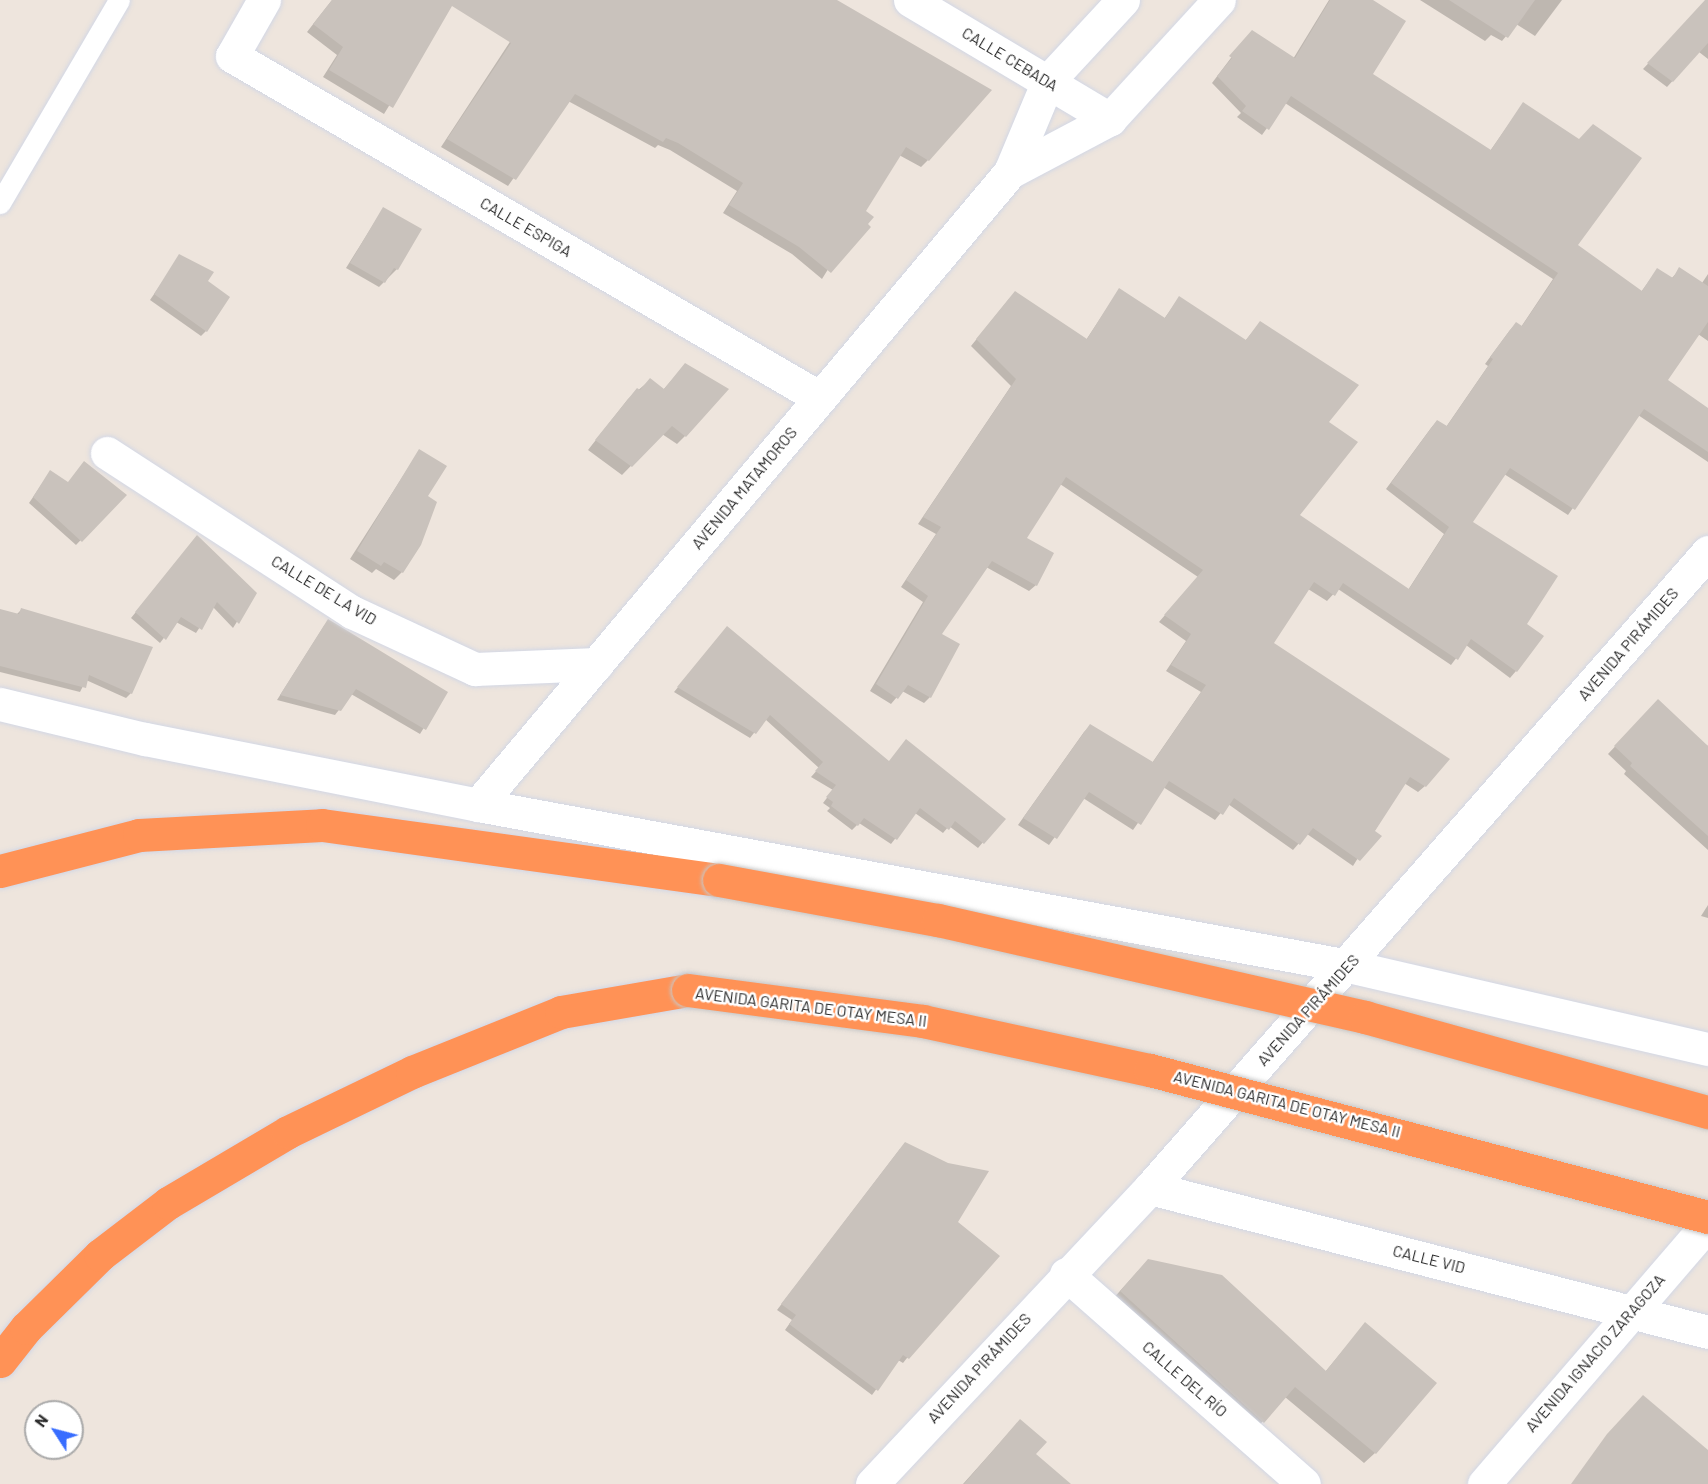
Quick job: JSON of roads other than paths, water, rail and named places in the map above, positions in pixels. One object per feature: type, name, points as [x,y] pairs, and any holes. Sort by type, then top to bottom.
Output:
[{"type":"highway","points":[[0,871],[139,835],[322,825],[719,880],[938,920],[1365,1017],[1708,1112]]},
{"type":"highway","name":"AVENIDA GARITA DE OTAY MESA II","points":[[0,1361],[26,1329],[100,1255],[168,1203],[288,1132],[412,1072],[561,1012],[688,990],[923,1020],[1150,1070],[1708,1217]]},
{"type":"street","name":"CALLE ESPIGA","points":[[264,0],[232,56],[820,398]]},
{"type":"street","name":"CALLE CEBADA","points":[[910,0],[1110,119]]},
{"type":"street","name":"AVENIDA MATAMOROS","points":[[478,805],[1010,172],[1048,81],[1123,0]]},
{"type":"street","name":"AVENIDA MATAMOROS","points":[[1010,172],[1110,119],[1218,0]]},
{"type":"street","name":"CALLE DE LA VID","points":[[107,453],[352,612],[475,669],[597,664]]},
{"type":"street","name":"AVENIDA PIRÁMIDES","points":[[872,1484],[1066,1274],[1150,1188],[1348,966],[1708,552]]},
{"type":"street","points":[[0,704],[145,739],[478,805],[1348,966],[1708,1049]]},
{"type":"street","name":"CALLE VID","points":[[1150,1188],[1630,1310],[1708,1332]]},
{"type":"street","name":"AVENIDA IGNACIO ZARAGOZA","points":[[1484,1484],[1630,1310],[1708,1224]]},
{"type":"street","name":"CALLE DEL RÍO","points":[[1066,1274],[1304,1484]]},
{"type":"lane","points":[[0,203],[119,0]]}]
